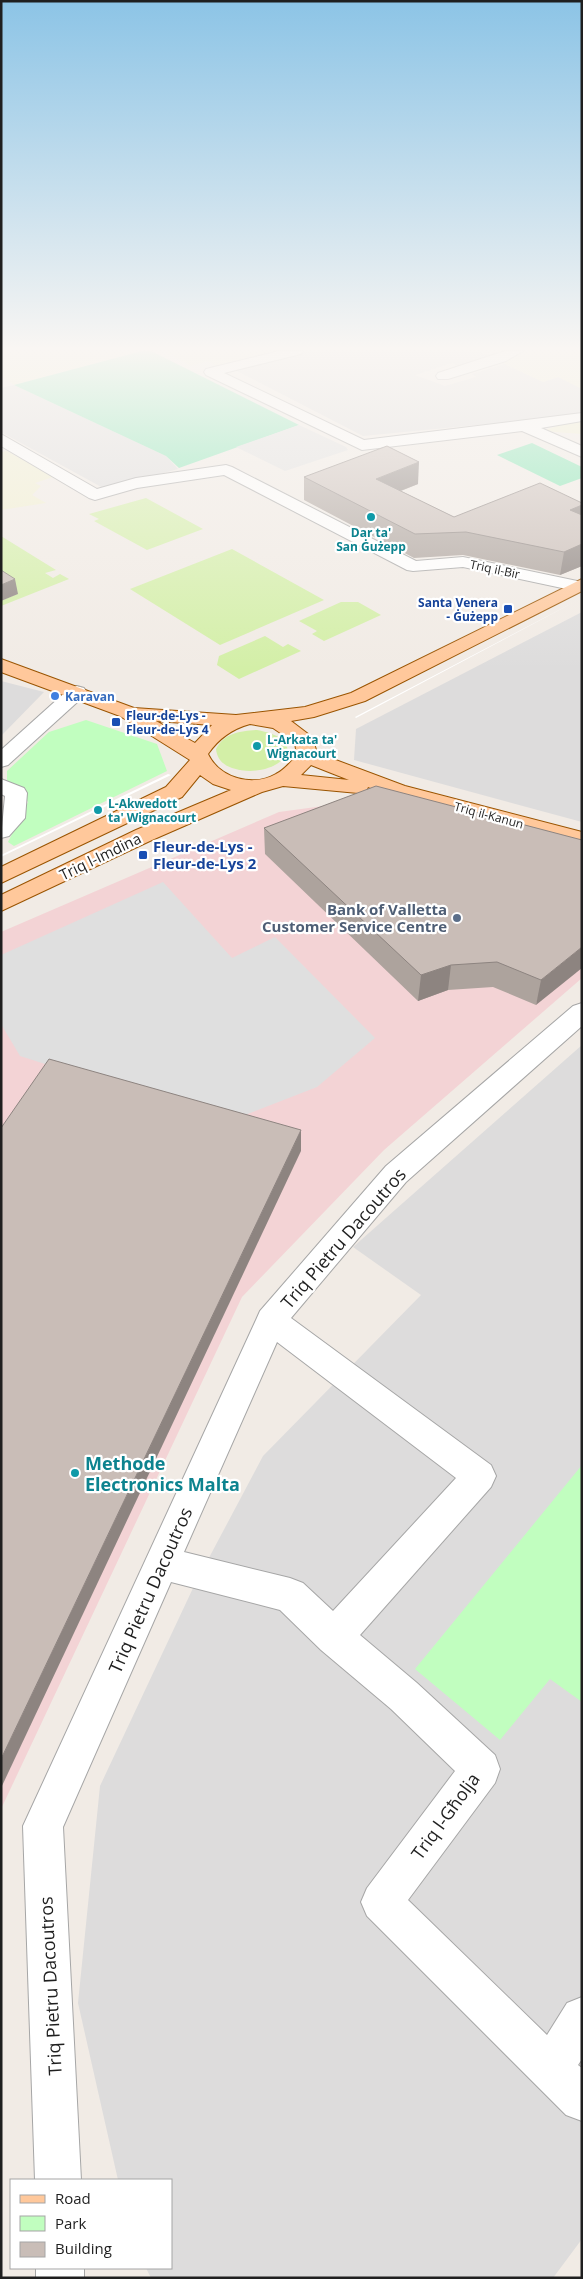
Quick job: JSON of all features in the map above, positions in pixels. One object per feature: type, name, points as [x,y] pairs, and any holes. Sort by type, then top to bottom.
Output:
[{"type":"main road","points":[[127,712],[187,719],[236,721],[307,713],[358,697],[579,585]]},
{"type":"main road","points":[[1,665],[127,712],[199,758],[219,780],[255,787],[282,780],[306,749],[358,697]]},
{"type":"main road","points":[[266,718],[291,728],[306,749]]},
{"type":"main road","points":[[199,758],[210,734],[236,721]]},
{"type":"main road","name":"Triq il-Kanun","points":[[306,749],[397,791]]},
{"type":"main road","name":"Triq l-Imdina","points":[[1,876],[174,792],[199,758]]},
{"type":"main road","name":"Triq il-Kanun","points":[[282,780],[397,791],[582,839]]},
{"type":"main road","name":"Triq l-Imdina","points":[[1,904],[144,835],[255,787]]},
{"type":"street","name":"Triq il-Bir","points":[[32,457],[95,495],[136,483],[175,480],[226,470],[413,566],[462,562],[579,585]]},
{"type":"street","points":[[1,761],[77,692]]},
{"type":"street","points":[[1,785],[16,793],[14,818],[1,831]]},
{"type":"street","name":"Triq Pietru Dacoutros","points":[[58,2179],[42,1826],[271,1320],[396,1174],[582,1012]]},
{"type":"street","points":[[271,1320],[479,1476],[334,1637]]},
{"type":"street","name":"Triq l-Għolja","points":[[162,1563],[290,1595],[334,1637],[404,1696],[481,1769],[381,1902],[582,2099]]},
{"type":"street","points":[[552,2069],[582,2018]]},
{"type":"shaded area","points":[[1,457],[18,457],[53,477],[35,483],[41,486],[32,495],[46,503],[1,510]]},
{"type":"shaded area","points":[[47,457],[167,457],[178,469],[105,489]]},
{"type":"shaded area","points":[[257,457],[326,457],[285,471]]},
{"type":"shaded area","points":[[582,612],[582,822],[354,760],[356,729]]},
{"type":"shaded area","points":[[1,681],[44,692],[1,736]]},
{"type":"shaded area","points":[[360,801],[582,856],[582,978],[384,1150],[242,1297],[1,1809],[1,932],[279,812]]},
{"type":"shaded area","points":[[163,882],[232,958],[275,937],[375,1038],[317,1087],[227,1122],[20,1056],[1,1024],[1,955]]},
{"type":"shaded area","points":[[582,1045],[582,2239],[553,2278],[151,2278],[146,2269],[172,2269],[172,2179],[118,2179],[78,2003],[100,1786],[194,1586],[263,1456],[421,1295],[353,1247]]},
{"type":"green space","points":[[167,457],[209,457],[179,468]]},
{"type":"green space","points":[[502,457],[562,457],[582,467],[582,478],[560,486]]},
{"type":"green space","points":[[146,498],[203,529],[147,550],[94,521],[99,519],[89,514]]},
{"type":"green space","points":[[1,536],[56,570],[45,573],[53,578],[60,574],[69,579],[1,606],[1,601],[17,594],[1,584]]},
{"type":"green space","points":[[232,549],[324,600],[220,645],[130,589]]},
{"type":"green space","points":[[341,602],[358,602],[381,615],[324,641],[312,634],[317,631],[299,621]]},
{"type":"green space","points":[[265,636],[283,647],[288,644],[301,651],[239,679],[217,665],[219,656]]},
{"type":"green space","points":[[86,720],[157,744],[167,771],[14,846],[8,842],[28,802],[7,780],[7,771],[49,732]]},
{"type":"green space","points":[[257,730],[275,735],[285,743],[287,751],[284,758],[275,765],[263,770],[248,771],[232,768],[221,761],[216,749],[224,739],[239,732]]},
{"type":"green space","points":[[582,1465],[582,1702],[550,1679],[500,1740],[415,1669]]},
{"type":"pier","points":[[582,598],[356,718],[355,717]]},
{"type":"pier","name":"L-Akwedott ta' Wignacourt","points":[[168,774],[171,775],[1,857],[1,855]]},
{"type":"building","points":[[357,457],[410,457],[419,462],[376,479],[454,517],[540,483],[582,503],[582,505],[570,510],[582,515],[582,544],[564,552],[466,532],[415,534],[304,477]]},
{"type":"building","points":[[1,570],[15,579],[1,585]]},
{"type":"building","name":"Bank of Valletta Customer Service Centre","points":[[376,786],[582,840],[582,947],[541,980],[497,962],[451,965],[421,975],[264,828]]},
{"type":"building","name":"Methode Electronics Malta","points":[[49,1059],[301,1130],[1,1759],[1,1128]]},
{"type":"place","name":"Dar ta' San Ġużepp","points":[[371,517]]},
{"type":"place","name":"Santa Venera - Ġużepp","points":[[508,609]]},
{"type":"place","name":"Karavan","points":[[55,696]]},
{"type":"place","name":"Fleur-de-Lys - Fleur-de-Lys 4","points":[[116,722]]},
{"type":"place","name":"L-Arkata ta' Wignacourt","points":[[257,746]]},
{"type":"place","name":"L-Akwedott ta' Wignacourt","points":[[98,810]]},
{"type":"place","name":"Fleur-de-Lys - Fleur-de-Lys 2","points":[[143,855]]},
{"type":"place","name":"Bank of Valletta Customer Service Centre","points":[[457,918]]},
{"type":"place","name":"Methode Electronics Malta","points":[[75,1473]]}]
